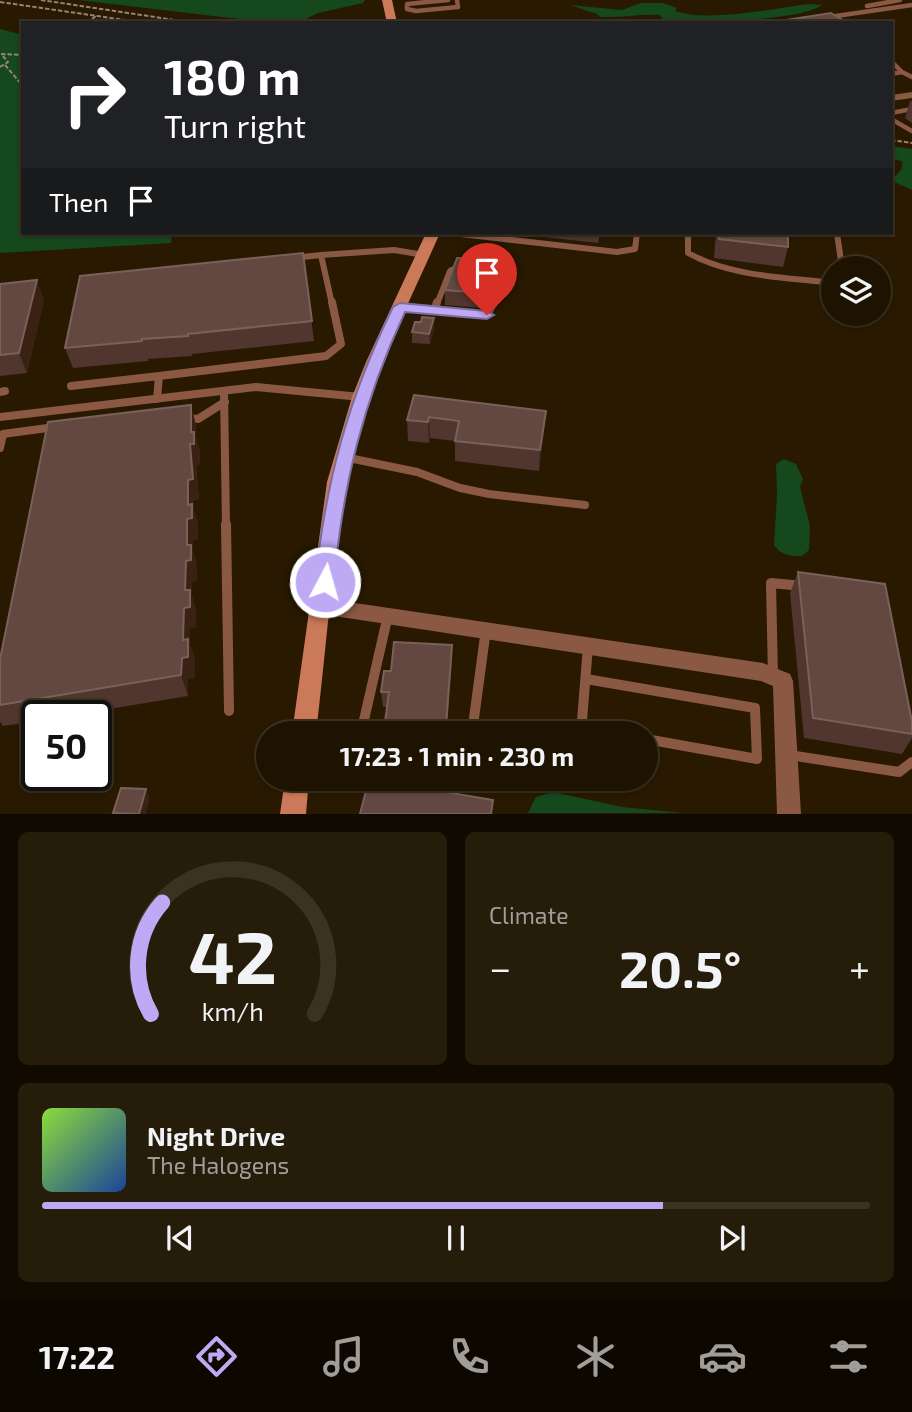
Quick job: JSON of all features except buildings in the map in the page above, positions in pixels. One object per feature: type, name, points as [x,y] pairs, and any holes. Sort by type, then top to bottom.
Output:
[{"type":"main road","points":[[387,0],[392,21]]},
{"type":"main road","points":[[306,721],[332,514],[344,457],[361,397],[432,235]]},
{"type":"main road","points":[[293,814],[296,791]]},
{"type":"street","points":[[893,98],[912,94]]},
{"type":"street","points":[[321,606],[486,628],[763,672],[783,681],[789,814]]},
{"type":"lane","points":[[448,0],[407,4],[407,9],[416,11],[458,7],[457,0]]},
{"type":"lane","points":[[900,0],[866,6],[877,11],[911,2]]},
{"type":"lane","points":[[836,16],[873,9]]},
{"type":"lane","points":[[893,63],[912,77]]},
{"type":"lane","points":[[893,74],[902,72]]},
{"type":"lane","points":[[893,113],[912,109]]},
{"type":"lane","points":[[893,121],[912,131]]},
{"type":"lane","points":[[490,235],[617,253],[635,249],[637,235]]},
{"type":"lane","points":[[688,235],[688,253],[713,266],[821,281]]},
{"type":"lane","points":[[837,235],[840,256]]},
{"type":"lane","points":[[280,260],[394,250],[424,255]]},
{"type":"lane","points":[[71,386],[326,356],[341,344],[321,255]]},
{"type":"lane","points":[[400,307],[434,311],[487,315],[492,310],[504,272],[484,267],[455,267],[450,271],[434,311]]},
{"type":"lane","points":[[157,399],[159,376]]},
{"type":"lane","points":[[0,417],[256,387],[361,397]]},
{"type":"lane","points":[[224,391],[229,710]]},
{"type":"lane","points":[[174,418],[198,419],[225,402]]},
{"type":"lane","points":[[0,448],[3,434],[71,425]]},
{"type":"lane","points":[[344,457],[417,472],[460,488],[489,494],[585,505]]},
{"type":"lane","points":[[773,677],[771,583],[812,587]]},
{"type":"lane","points":[[364,721],[388,615]]},
{"type":"lane","points":[[474,721],[486,628]]},
{"type":"lane","points":[[582,721],[589,646]]},
{"type":"lane","points":[[586,679],[755,708],[757,759],[658,741]]},
{"type":"lane","points":[[786,754],[899,772],[912,762]]},
{"type":"path","points":[[41,0],[182,21]]},
{"type":"path","points":[[0,2],[132,21]]},
{"type":"path","points":[[90,21],[96,16]]},
{"type":"path","points":[[1,54],[21,55]]},
{"type":"path","points":[[0,67],[8,62],[1,54]]},
{"type":"path","points":[[5,65],[21,84]]},
{"type":"path","points":[[893,140],[912,143]]},
{"type":"green space","points":[[78,0],[365,0],[363,3],[318,13],[302,21],[257,21]]},
{"type":"green space","points":[[641,3],[662,3],[677,8],[675,11],[706,16],[742,14],[810,4],[822,5],[793,15],[771,18],[664,21],[660,15],[600,17],[570,5],[622,10]]},
{"type":"green space","points":[[0,29],[21,34],[21,235],[172,235],[171,243],[0,253]]},
{"type":"green space","points":[[893,146],[912,149],[912,190],[893,181],[900,171],[902,161],[893,159]]},
{"type":"green space","points":[[784,459],[796,464],[803,479],[800,487],[810,526],[809,550],[802,556],[783,553],[774,545],[776,464]]},
{"type":"green space","points":[[553,792],[622,807],[683,813],[528,813],[536,797]]},
{"type":"route","points":[[325,582],[337,482],[348,440],[374,362],[400,307],[487,315]]}]
